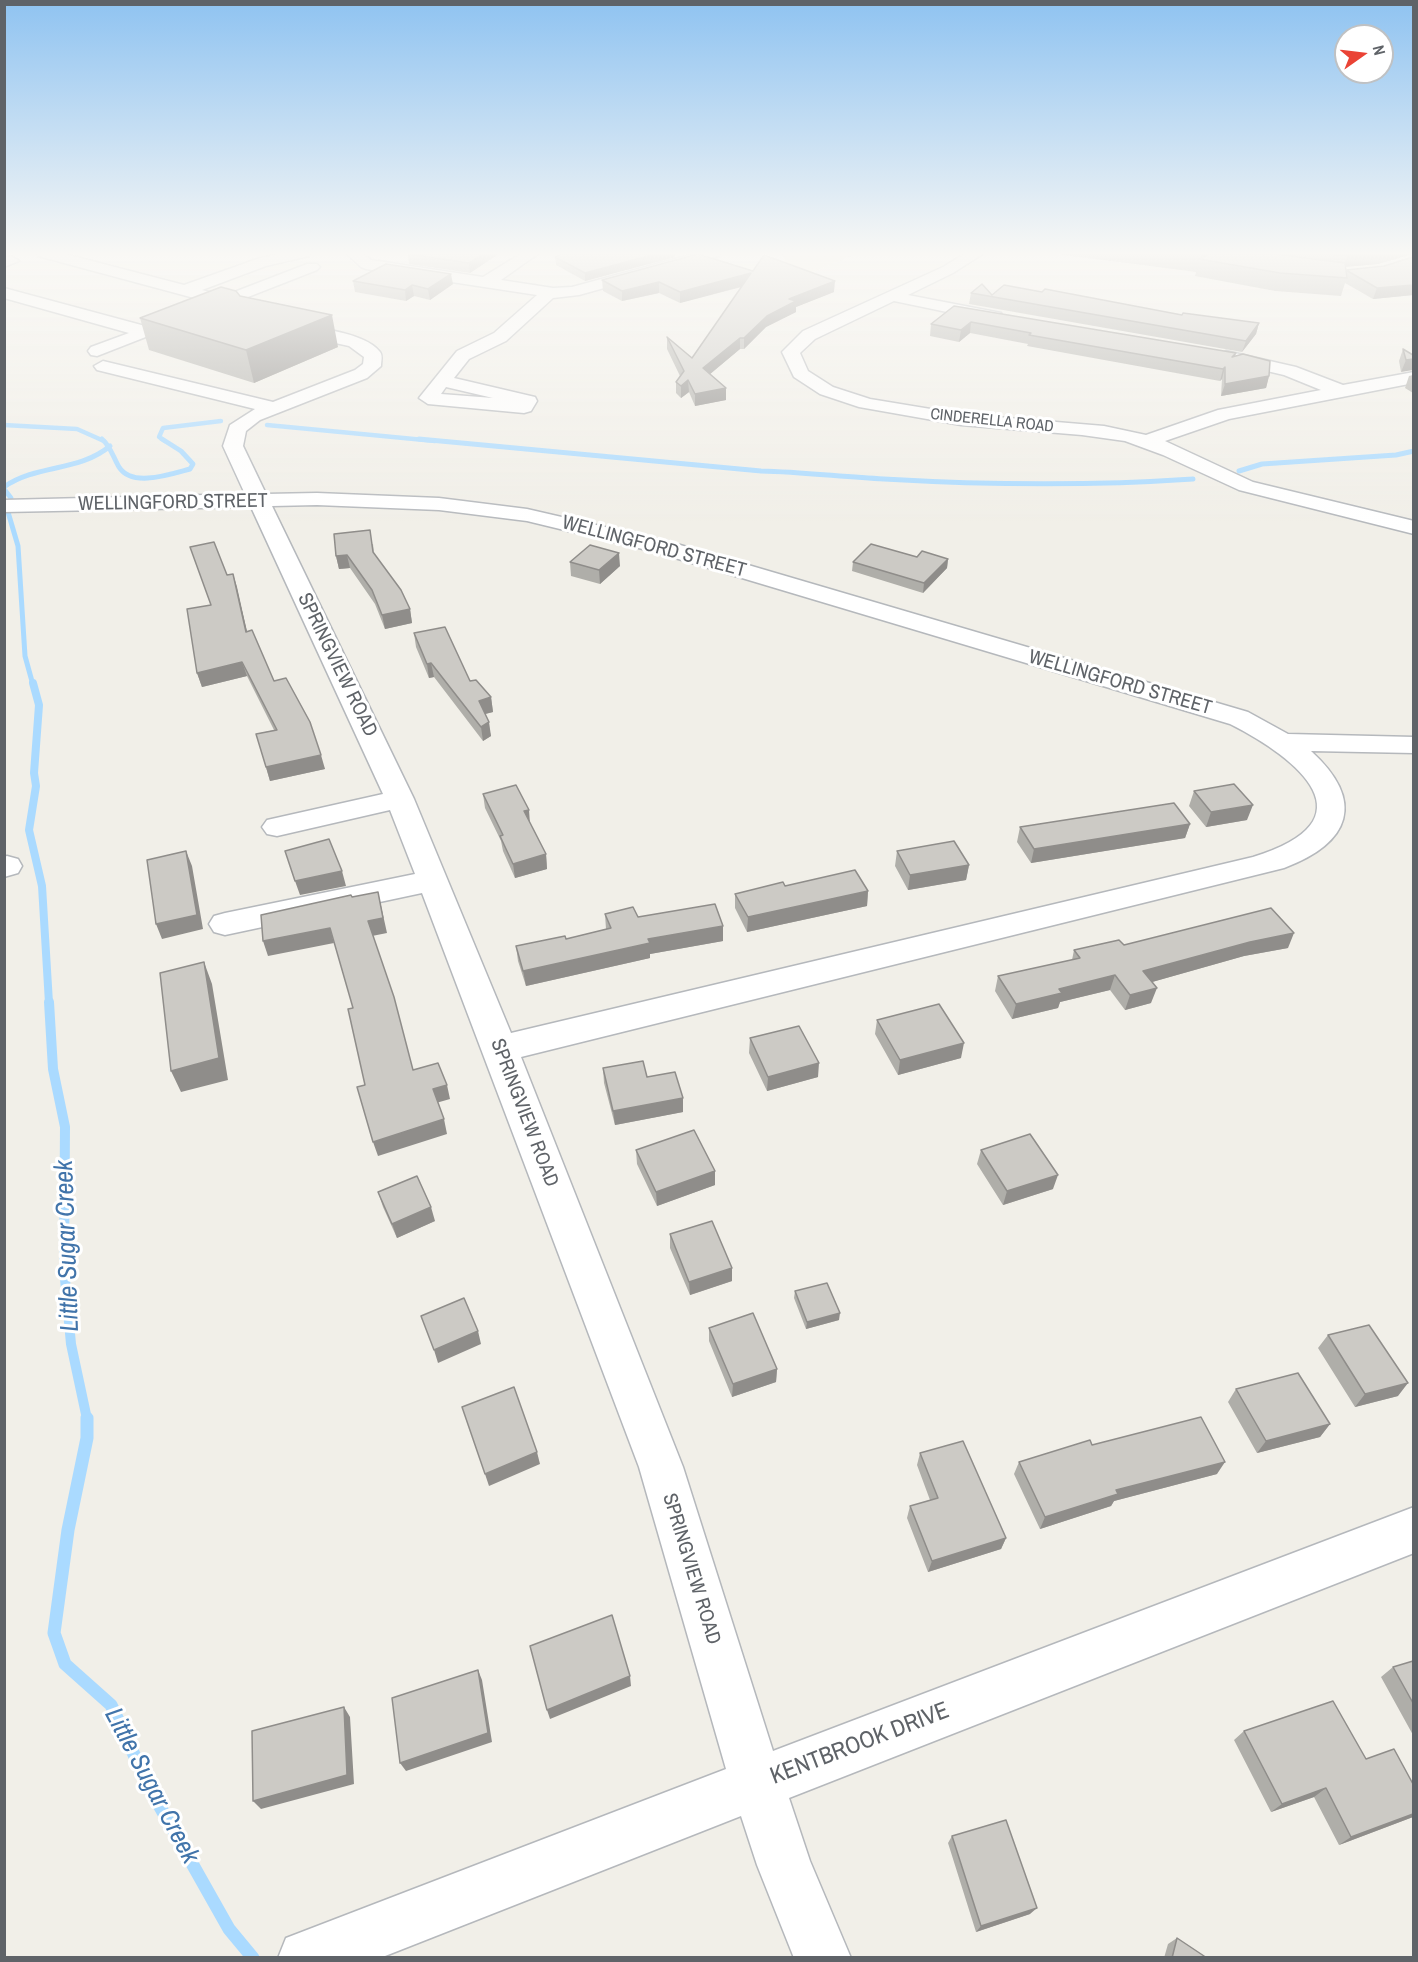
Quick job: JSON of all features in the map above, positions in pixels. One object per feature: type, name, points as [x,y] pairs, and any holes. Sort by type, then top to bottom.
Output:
[{"type":"street","points":[[124,345],[100,358],[271,407]]},
{"type":"street","name":"SPRINGVIEW ROAD","points":[[357,345],[362,358],[361,374],[271,407],[242,423],[233,437],[233,446],[400,799],[500,1049],[661,1467],[784,1865],[823,1958]]},
{"type":"street","points":[[442,381],[463,355],[484,345]]},
{"type":"street","name":"CINDERELLA ROAD","points":[[797,345],[791,352],[791,361],[799,375],[832,393],[909,412],[984,423],[1097,430],[1147,441],[1244,486],[1413,528]]},
{"type":"street","points":[[1206,353],[1266,364],[1341,391]]},
{"type":"street","points":[[1147,441],[1196,422],[1225,414],[1413,377]]},
{"type":"street","name":"WELLINGFORD STREET","points":[[4,506],[373,500],[439,504],[527,515],[577,525],[662,547],[1239,718],[1284,742],[1315,767],[1327,785],[1332,805],[1328,823],[1314,840],[1287,856],[1214,877],[500,1049]]},
{"type":"street","points":[[1284,742],[1324,745],[1413,745]]},
{"type":"street","points":[[277,826],[400,799]]},
{"type":"street","points":[[225,924],[432,880]]},
{"type":"street","name":"KENTBROOK DRIVE","points":[[308,1957],[1413,1530]]},
{"type":"building","points":[[228,345],[259,345],[246,350]]},
{"type":"building","points":[[671,345],[676,345],[692,358],[701,345],[732,345],[703,368],[726,388],[695,394],[688,380],[681,386],[676,382],[684,371]]},
{"type":"building","points":[[1084,345],[1185,345],[1236,353],[1232,357],[1243,354],[1270,361],[1269,376],[1225,384],[1225,367],[1223,369]]},
{"type":"building","points":[[1403,349],[1413,355],[1413,359],[1406,360]]},
{"type":"building","points":[[370,530],[373,552],[401,590],[410,609],[382,615],[372,590],[347,555],[336,556],[334,534]]},
{"type":"building","points":[[214,542],[227,575],[233,574],[246,632],[252,630],[274,681],[286,678],[310,722],[321,755],[266,767],[256,734],[277,730],[242,662],[197,673],[187,609],[211,605],[190,547]]},
{"type":"building","points":[[871,544],[917,557],[922,551],[948,559],[924,583],[853,562]]},
{"type":"building","points":[[590,545],[619,553],[599,570],[570,562]]},
{"type":"building","points":[[445,627],[470,681],[476,680],[491,697],[479,701],[489,722],[481,727],[431,663],[427,664],[414,633]]},
{"type":"building","points":[[1234,784],[1253,805],[1211,812],[1194,791]]},
{"type":"building","points":[[516,785],[529,810],[524,811],[546,854],[513,864],[500,836],[503,835],[483,794]]},
{"type":"building","points":[[1174,803],[1190,824],[1034,849],[1020,827]]},
{"type":"building","points":[[329,839],[342,871],[295,881],[285,851]]},
{"type":"building","points":[[954,841],[969,865],[910,875],[897,851]]},
{"type":"building","points":[[186,851],[197,915],[156,924],[147,860]]},
{"type":"building","points":[[855,870],[868,891],[748,917],[735,894],[783,882],[785,886]]},
{"type":"building","points":[[378,892],[383,918],[368,921],[394,997],[413,1070],[438,1063],[447,1085],[433,1089],[444,1119],[373,1142],[357,1087],[365,1085],[348,1009],[353,1008],[330,928],[263,941],[261,915],[351,895],[352,897]]},
{"type":"building","points":[[715,904],[723,926],[648,939],[650,943],[523,971],[516,946],[565,936],[566,939],[611,928],[605,914],[633,907],[638,917]]},
{"type":"building","points":[[1271,908],[1294,933],[1250,942],[1143,971],[1157,988],[1130,995],[1115,975],[1059,989],[1062,993],[1016,1004],[998,976],[1080,958],[1074,950],[1119,940],[1124,945]]},
{"type":"building","points":[[204,962],[219,1058],[171,1071],[160,973]]},
{"type":"building","points":[[939,1004],[964,1043],[900,1060],[877,1020]]},
{"type":"building","points":[[799,1026],[819,1063],[768,1077],[750,1038]]},
{"type":"building","points":[[643,1061],[647,1077],[675,1072],[683,1098],[613,1111],[603,1068]]},
{"type":"building","points":[[694,1130],[715,1171],[656,1192],[636,1150]]},
{"type":"building","points":[[1030,1134],[1058,1175],[1007,1191],[981,1150]]},
{"type":"building","points":[[417,1176],[431,1207],[392,1224],[378,1192]]},
{"type":"building","points":[[712,1221],[732,1268],[689,1282],[670,1234]]},
{"type":"building","points":[[827,1283],[840,1313],[807,1322],[795,1291]]},
{"type":"building","points":[[464,1298],[478,1331],[434,1350],[421,1316]]},
{"type":"building","points":[[753,1313],[777,1369],[733,1384],[709,1328]]},
{"type":"building","points":[[1369,1325],[1408,1383],[1365,1394],[1328,1335]]},
{"type":"building","points":[[1298,1373],[1330,1424],[1266,1441],[1236,1389]]},
{"type":"building","points":[[514,1387],[537,1452],[485,1474],[462,1407]]},
{"type":"building","points":[[1201,1417],[1225,1462],[1116,1490],[1118,1494],[1045,1517],[1019,1462],[1090,1440],[1092,1445]]},
{"type":"building","points":[[963,1441],[1006,1538],[932,1561],[910,1506],[938,1498],[920,1453]]},
{"type":"building","points":[[612,1615],[630,1676],[547,1710],[530,1646]]},
{"type":"building","points":[[1413,1661],[1413,1703],[1393,1667]]},
{"type":"building","points":[[478,1670],[488,1733],[400,1763],[392,1698]]},
{"type":"building","points":[[1333,1701],[1366,1759],[1394,1749],[1413,1784],[1413,1814],[1351,1837],[1326,1788],[1282,1804],[1244,1731]]},
{"type":"building","points":[[344,1707],[347,1775],[253,1801],[252,1731]]},
{"type":"building","points":[[1006,1820],[1037,1908],[981,1926],[952,1836]]},
{"type":"building","points":[[1177,1938],[1207,1958],[1172,1958]]},
{"type":"waterway","points":[[162,439],[159,437],[163,428],[221,421]]},
{"type":"waterway","name":"Little Sugar Creek","points":[[4,425],[77,429],[104,441]]},
{"type":"waterway","points":[[267,425],[435,441]]},
{"type":"waterway","points":[[109,447],[119,467],[133,477],[152,478],[190,469],[193,464],[181,451],[162,439]]},
{"type":"waterway","points":[[419,439],[761,471],[923,481],[1077,484],[1193,479]]},
{"type":"waterway","name":"Little Sugar Creek","points":[[104,441],[109,447]]},
{"type":"waterway","name":"Little Sugar Creek","points":[[4,487],[30,475],[85,460],[109,447]]},
{"type":"waterway","points":[[1239,471],[1262,464],[1396,455],[1414,451]]},
{"type":"waterway","name":"Little Sugar Creek","points":[[4,489],[11,498]]},
{"type":"waterway","name":"Little Sugar Creek","points":[[8,512],[18,546],[25,656],[33,685]]},
{"type":"waterway","name":"Little Sugar Creek","points":[[33,683],[39,705],[34,773],[36,786],[29,830],[42,886],[49,1003]]},
{"type":"waterway","name":"Little Sugar Creek","points":[[49,1002],[53,1069],[65,1127],[64,1268],[71,1344],[87,1419]]},
{"type":"waterway","name":"Little Sugar Creek","points":[[87,1419],[87,1438],[68,1530],[54,1633],[65,1664],[111,1705],[150,1789],[229,1929],[253,1958]]}]
